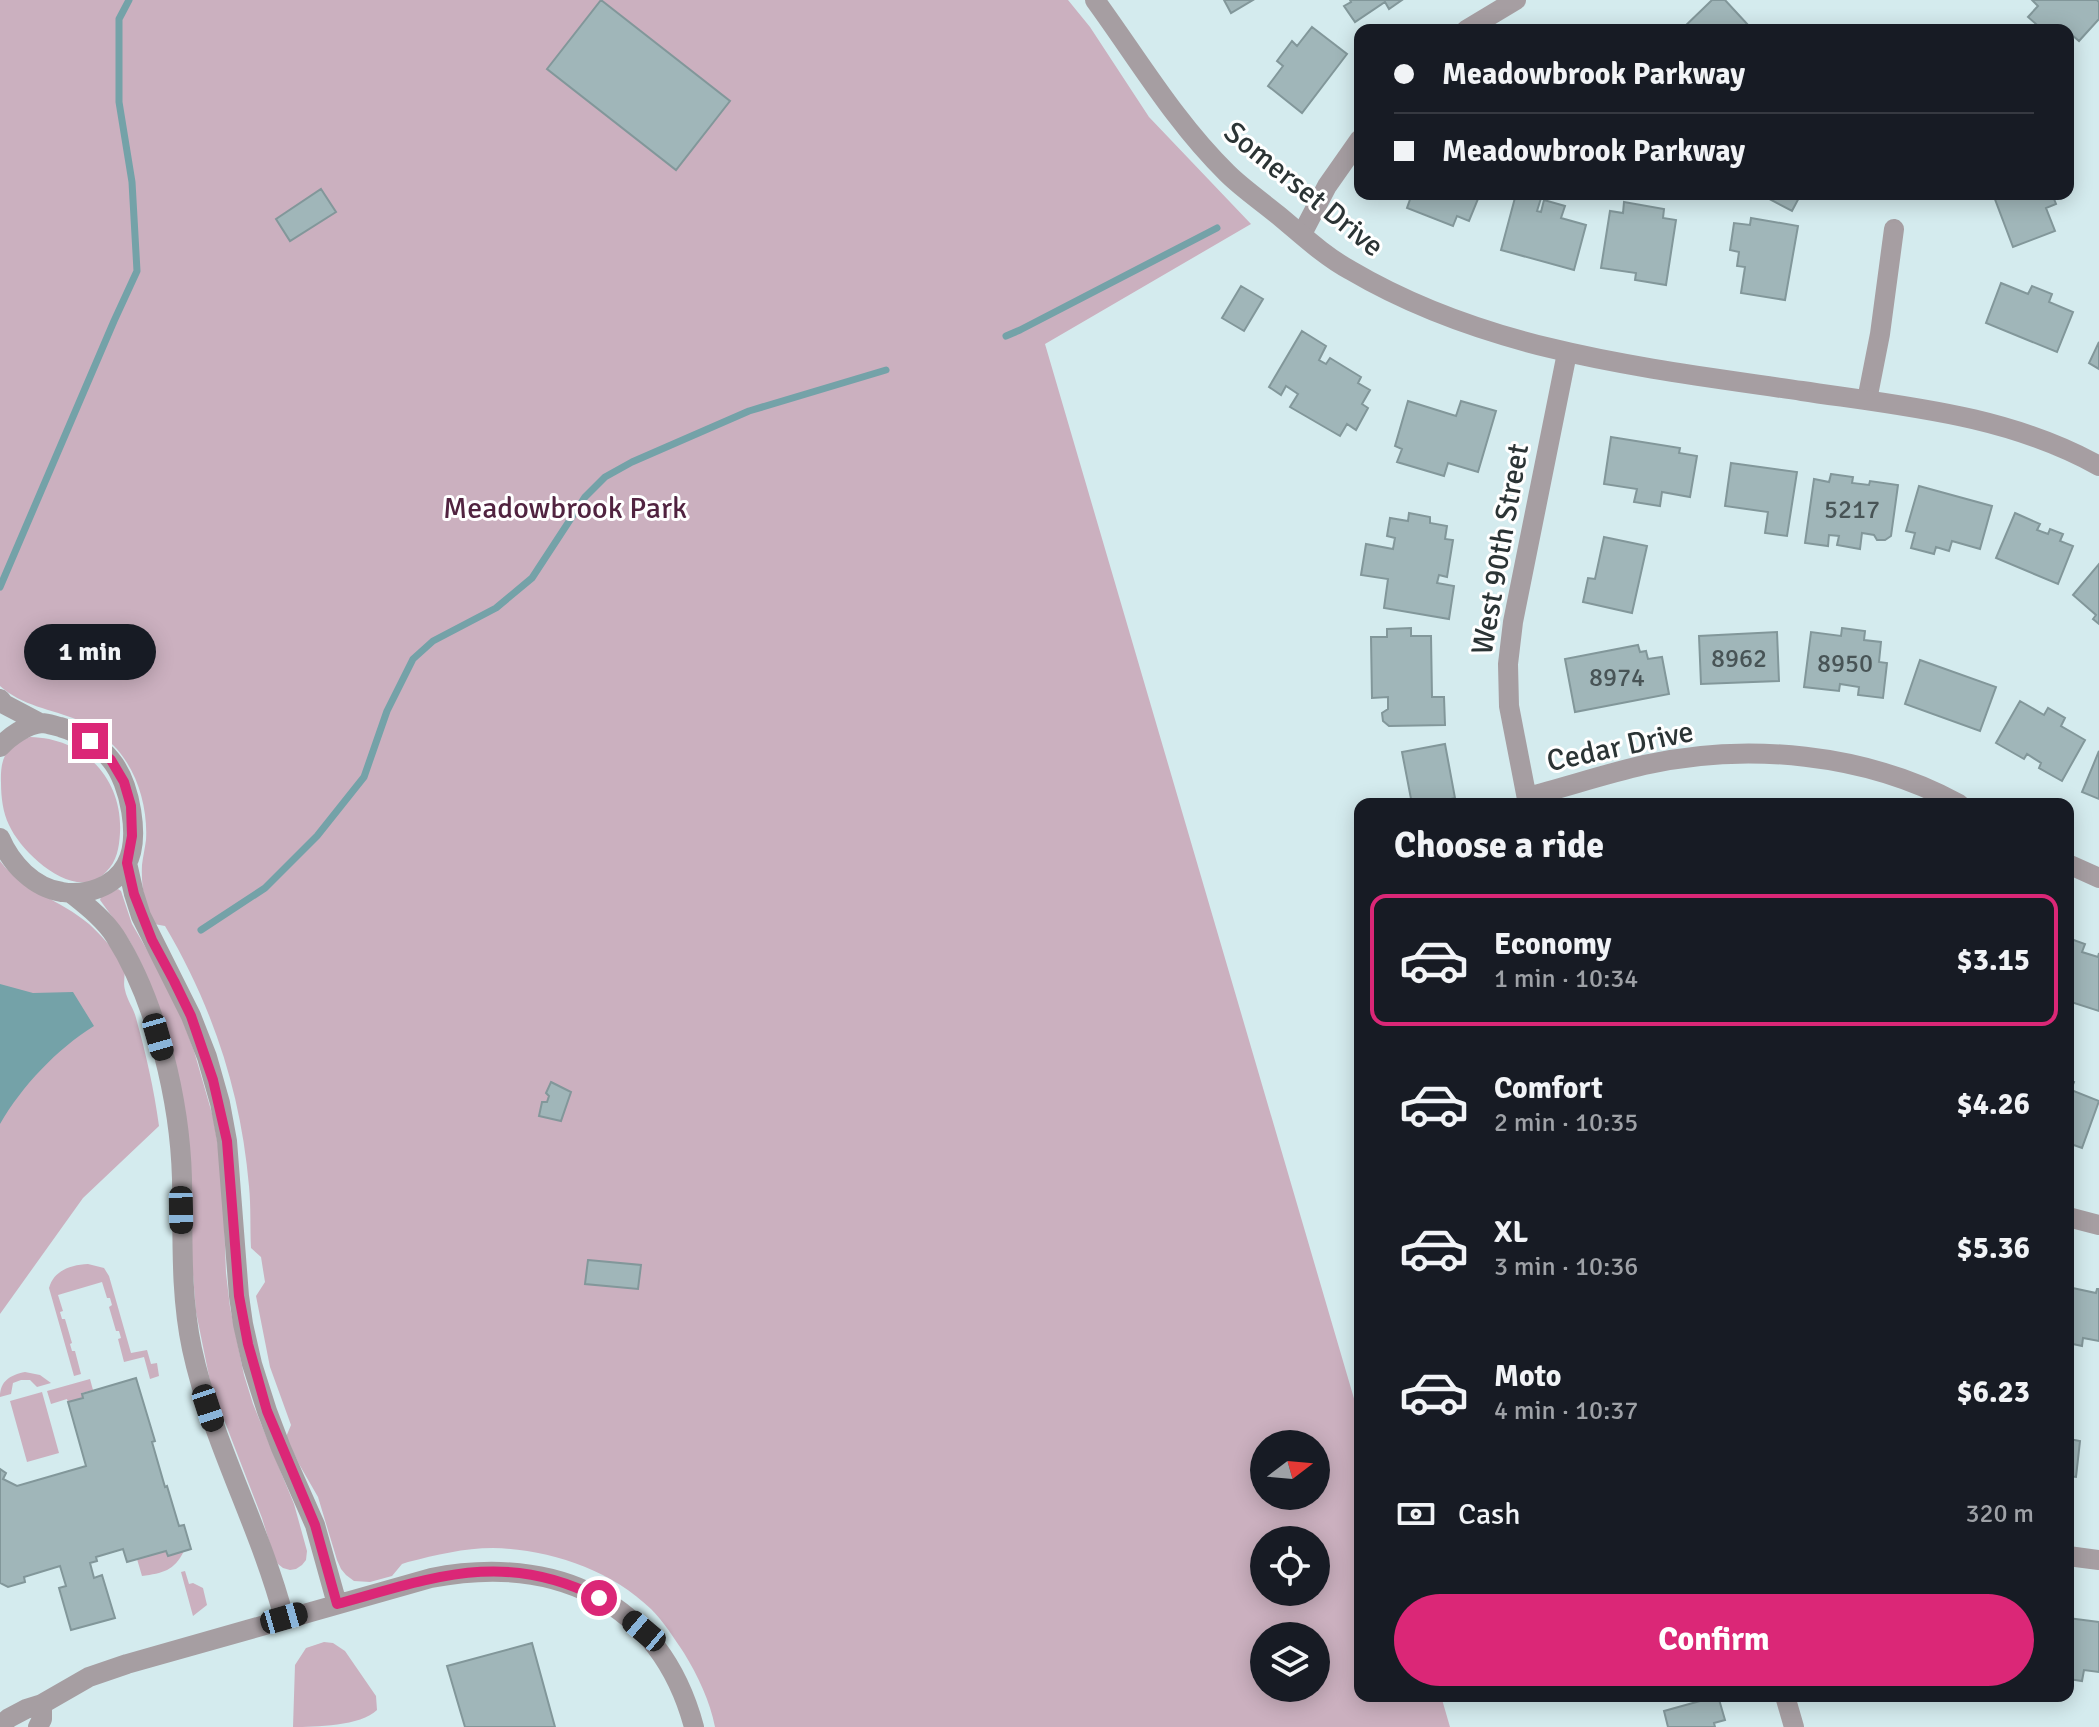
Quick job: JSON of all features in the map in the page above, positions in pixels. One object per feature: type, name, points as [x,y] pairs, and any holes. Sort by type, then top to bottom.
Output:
[{"type":"street","name":"Somerset Drive","points":[[1095,0],[1147,76],[1190,132],[1228,174],[1346,269],[1399,298],[1509,339],[1567,353],[1970,417],[2031,435],[2099,466]]},
{"type":"street","points":[[1476,24],[1516,0]]},
{"type":"street","points":[[1302,234],[1327,186],[1354,148]]},
{"type":"street","points":[[1867,400],[1880,334],[1894,229]]},
{"type":"street","name":"West 90th Street","points":[[1526,798],[1509,706],[1508,664],[1513,622],[1567,353]]},
{"type":"street","points":[[0,699],[40,723],[64,728],[90,741],[111,760],[124,782],[131,806],[132,836],[127,863],[134,894],[141,916],[191,1016],[220,1103],[229,1154],[239,1296],[249,1350],[267,1411],[315,1525],[337,1604]]},
{"type":"street","points":[[0,747],[11,736],[40,723]]},
{"type":"street","name":"Cedar Drive","points":[[1537,798],[1645,765],[1744,754],[1805,757],[1871,769],[1946,798]]},
{"type":"street","points":[[0,838],[16,864],[34,881],[53,891],[72,894],[93,890],[113,882],[127,863]]},
{"type":"street","points":[[2074,867],[2099,878]]},
{"type":"street","points":[[72,894],[114,934],[151,1011],[179,1132],[181,1255],[191,1346],[214,1427],[265,1554],[284,1618]]},
{"type":"street","points":[[2074,1219],[2099,1225]]},
{"type":"street","points":[[2074,1557],[2099,1560]]},
{"type":"street","points":[[0,1726],[9,1718],[42,1704],[89,1677],[127,1664],[431,1578],[460,1572],[524,1572],[578,1587],[620,1612],[644,1631],[670,1665],[694,1727]]},
{"type":"street","points":[[1787,1702],[1794,1727]]},
{"type":"street","points":[[38,1727],[42,1719],[42,1704]]},
{"type":"green space","name":"Meadowbrook Park","points":[[0,0],[1068,0],[1090,27],[1149,117],[1251,224],[1045,344],[1354,1399],[1354,1702],[1443,1702],[1450,1727],[715,1727],[707,1698],[694,1671],[660,1619],[635,1595],[597,1572],[535,1552],[482,1548],[408,1562],[402,1564],[392,1576],[370,1582],[354,1581],[341,1569],[318,1497],[286,1437],[291,1425],[270,1367],[256,1296],[265,1282],[261,1257],[251,1248],[245,1151],[232,1084],[211,1019],[197,988],[165,926],[154,924],[148,910],[142,872],[145,815],[135,777],[113,745],[92,728],[78,720],[27,703],[0,686]]},
{"type":"green space","points":[[30,737],[49,739],[83,754],[107,779],[115,795],[119,813],[118,849],[110,868],[94,880],[80,882],[51,871],[25,849],[9,825],[2,799],[3,760],[10,748]]},
{"type":"green space","points":[[0,861],[31,888],[89,924],[121,961],[124,986],[146,1058],[159,1126],[83,1198],[0,1314]]},
{"type":"green space","points":[[118,889],[132,924],[181,1016],[213,1117],[219,1152],[230,1307],[253,1404],[294,1504],[307,1551],[306,1560],[296,1569],[283,1568],[274,1557],[211,1386],[196,1312],[190,1237],[141,963],[129,940],[100,900]]},
{"type":"green space","points":[[88,1264],[104,1268],[131,1353],[147,1350],[151,1364],[157,1363],[159,1376],[150,1379],[144,1357],[124,1362],[118,1339],[121,1338],[109,1307],[112,1305],[102,1282],[58,1295],[62,1319],[65,1319],[81,1374],[74,1376],[49,1288],[55,1277],[64,1270]]},
{"type":"green space","points":[[25,1372],[40,1375],[51,1383],[37,1387],[30,1380],[21,1380],[13,1383],[11,1394],[0,1397],[7,1380]]},
{"type":"green space","points":[[90,1379],[93,1390],[82,1393],[83,1398],[51,1404],[47,1391]]},
{"type":"green space","points":[[42,1392],[59,1453],[27,1462],[10,1401]]},
{"type":"green space","points":[[166,1551],[168,1556],[184,1551],[167,1570],[142,1576],[137,1559]]},
{"type":"green space","points":[[185,1571],[189,1584],[203,1588],[207,1605],[193,1616],[181,1572]]},
{"type":"green space","points":[[324,1642],[333,1643],[345,1651],[376,1696],[377,1710],[349,1722],[293,1727],[295,1665],[306,1648]]},
{"type":"water","points":[[0,984],[33,993],[73,992],[94,1026],[41,1069],[0,1124]]},
{"type":"building","points":[[601,0],[730,101],[676,170],[547,69]]},
{"type":"building","points":[[1224,0],[1253,0],[1231,13]]},
{"type":"building","points":[[1350,0],[1402,0],[1389,9],[1385,2],[1355,22],[1344,6]]},
{"type":"building","points":[[1712,0],[1725,0],[1747,24],[1687,24]]},
{"type":"building","points":[[2032,0],[2097,0],[2099,19],[2079,41],[2074,37],[2074,24],[2036,24],[2028,17],[2038,6]]},
{"type":"building","points":[[1312,27],[1347,54],[1302,113],[1268,86],[1283,66],[1277,61],[1292,41],[1297,46]]},
{"type":"building","points":[[321,189],[336,212],[290,241],[276,219]]},
{"type":"building","points":[[1410,200],[1478,200],[1469,221],[1457,216],[1453,226],[1407,208]]},
{"type":"building","points":[[1514,200],[1540,200],[1537,211],[1541,212],[1544,200],[1565,206],[1561,218],[1586,225],[1574,270],[1501,250]]},
{"type":"building","points":[[1771,200],[1798,200],[1792,211]]},
{"type":"building","points":[[1995,200],[2054,200],[2056,204],[2046,208],[2055,231],[2013,247]]},
{"type":"building","points":[[1624,202],[1664,209],[1663,218],[1676,220],[1666,285],[1635,280],[1636,273],[1601,268],[1610,211],[1623,213]]},
{"type":"building","points":[[1751,218],[1798,226],[1785,300],[1741,293],[1745,267],[1737,266],[1739,252],[1730,250],[1734,223],[1750,225]]},
{"type":"building","points":[[2001,283],[2028,294],[2032,286],[2052,294],[2049,302],[2073,312],[2057,352],[1986,323]]},
{"type":"building","points":[[1241,286],[1263,299],[1244,331],[1222,318]]},
{"type":"building","points":[[1302,331],[1326,346],[1319,360],[1326,364],[1330,358],[1361,377],[1358,383],[1370,390],[1362,404],[1368,408],[1356,430],[1347,424],[1340,436],[1290,407],[1298,394],[1286,386],[1281,395],[1269,387]]},
{"type":"building","points":[[2099,342],[2099,369],[2089,363]]},
{"type":"building","points":[[1408,401],[1456,416],[1461,401],[1496,411],[1478,472],[1448,463],[1444,476],[1397,462],[1402,449],[1395,446]]},
{"type":"building","points":[[1611,437],[1680,448],[1679,453],[1697,456],[1690,497],[1662,492],[1660,506],[1634,502],[1637,489],[1604,484]]},
{"type":"building","points":[[1731,463],[1797,472],[1787,536],[1765,533],[1768,512],[1725,506]]},
{"type":"building","points":[[1831,474],[1853,477],[1852,483],[1869,485],[1870,481],[1898,485],[1891,536],[1877,540],[1874,535],[1862,533],[1860,549],[1837,545],[1839,536],[1829,535],[1828,546],[1805,543],[1814,479],[1829,482]]},
{"type":"building","points":[[1919,486],[1992,506],[1980,549],[1952,541],[1949,551],[1936,547],[1934,554],[1911,548],[1915,533],[1906,531]]},
{"type":"building","points":[[1409,513],[1430,517],[1430,523],[1447,526],[1445,539],[1453,540],[1447,577],[1439,575],[1437,583],[1454,586],[1449,619],[1384,608],[1388,579],[1361,575],[1366,544],[1393,549],[1395,538],[1387,536],[1390,518],[1408,521]]},
{"type":"building","points":[[2015,513],[2040,524],[2037,530],[2048,534],[2050,529],[2063,534],[2060,541],[2073,546],[2058,584],[1996,558]]},
{"type":"building","points":[[1604,537],[1647,546],[1632,613],[1583,602],[1588,578],[1595,579]]},
{"type":"building","points":[[2099,564],[2099,624],[2093,619],[2096,615],[2073,595]]},
{"type":"building","points":[[1411,628],[1411,636],[1431,636],[1432,697],[1444,697],[1445,725],[1389,726],[1383,721],[1382,713],[1388,709],[1388,697],[1372,698],[1371,637],[1387,637],[1387,629]]},
{"type":"building","points":[[1842,628],[1865,631],[1864,640],[1881,642],[1879,662],[1887,663],[1883,698],[1858,695],[1859,687],[1840,684],[1839,691],[1804,687],[1811,632],[1841,636]]},
{"type":"building","points":[[1777,632],[1779,681],[1701,684],[1699,636]]},
{"type":"building","points":[[1638,645],[1640,652],[1646,651],[1648,659],[1662,657],[1669,694],[1575,712],[1565,659]]},
{"type":"building","points":[[1920,660],[1996,687],[1980,731],[1905,704]]},
{"type":"building","points":[[2020,701],[2044,715],[2048,708],[2065,718],[2061,726],[2085,740],[2062,781],[2039,768],[2041,763],[2027,754],[2024,759],[1996,743]]},
{"type":"building","points":[[1445,744],[1455,798],[1411,798],[1402,752]]},
{"type":"building","points":[[2099,751],[2099,799],[2082,792]]},
{"type":"building","points":[[2074,940],[2085,944],[2082,952],[2098,957],[2099,953],[2099,1011],[2074,1003]]},
{"type":"building","points":[[551,1082],[571,1092],[561,1121],[539,1116],[542,1102],[547,1102],[549,1096],[546,1093]]},
{"type":"building","points":[[2074,1091],[2099,1101],[2082,1148],[2074,1145]]},
{"type":"building","points":[[588,1260],[641,1265],[638,1289],[585,1284]]},
{"type":"building","points":[[2074,1288],[2096,1293],[2099,1289],[2099,1341],[2083,1338],[2082,1346],[2074,1344]]},
{"type":"building","points":[[136,1378],[165,1487],[179,1526],[184,1525],[191,1549],[168,1556],[166,1551],[127,1562],[123,1549],[96,1557],[97,1561],[90,1563],[94,1578],[102,1575],[115,1618],[71,1630],[59,1588],[66,1586],[60,1566],[24,1577],[25,1582],[8,1587],[0,1583],[0,1469],[6,1473],[3,1479],[17,1486],[86,1466],[68,1402],[83,1398],[82,1394]]},
{"type":"building","points":[[2074,1440],[2080,1441],[2074,1477]]},
{"type":"building","points":[[2074,1619],[2099,1622],[2099,1672],[2084,1670],[2082,1681],[2074,1680]]},
{"type":"building","points":[[532,1643],[555,1727],[465,1727],[447,1666]]},
{"type":"building","points":[[1696,1702],[1720,1702],[1725,1720],[1714,1723],[1715,1727],[1668,1727],[1664,1711]]},
{"type":"waterway","points":[[0,587],[137,271],[132,182],[119,102],[119,19],[129,0]]},
{"type":"waterway","points":[[1006,336],[1217,228]]},
{"type":"waterway","points":[[201,930],[265,888],[317,836],[364,777],[387,711],[413,659],[433,641],[496,608],[532,578],[585,497],[605,477],[749,411],[886,370]]},
{"type":"route","points":[[90,741],[111,760],[124,782],[131,806],[132,836],[127,863],[134,894],[141,916],[191,1016],[207,1057],[227,1141],[239,1296],[252,1364],[281,1448],[315,1525],[337,1604],[431,1578],[460,1572],[491,1571],[524,1572],[548,1578],[578,1587],[599,1598]]}]
